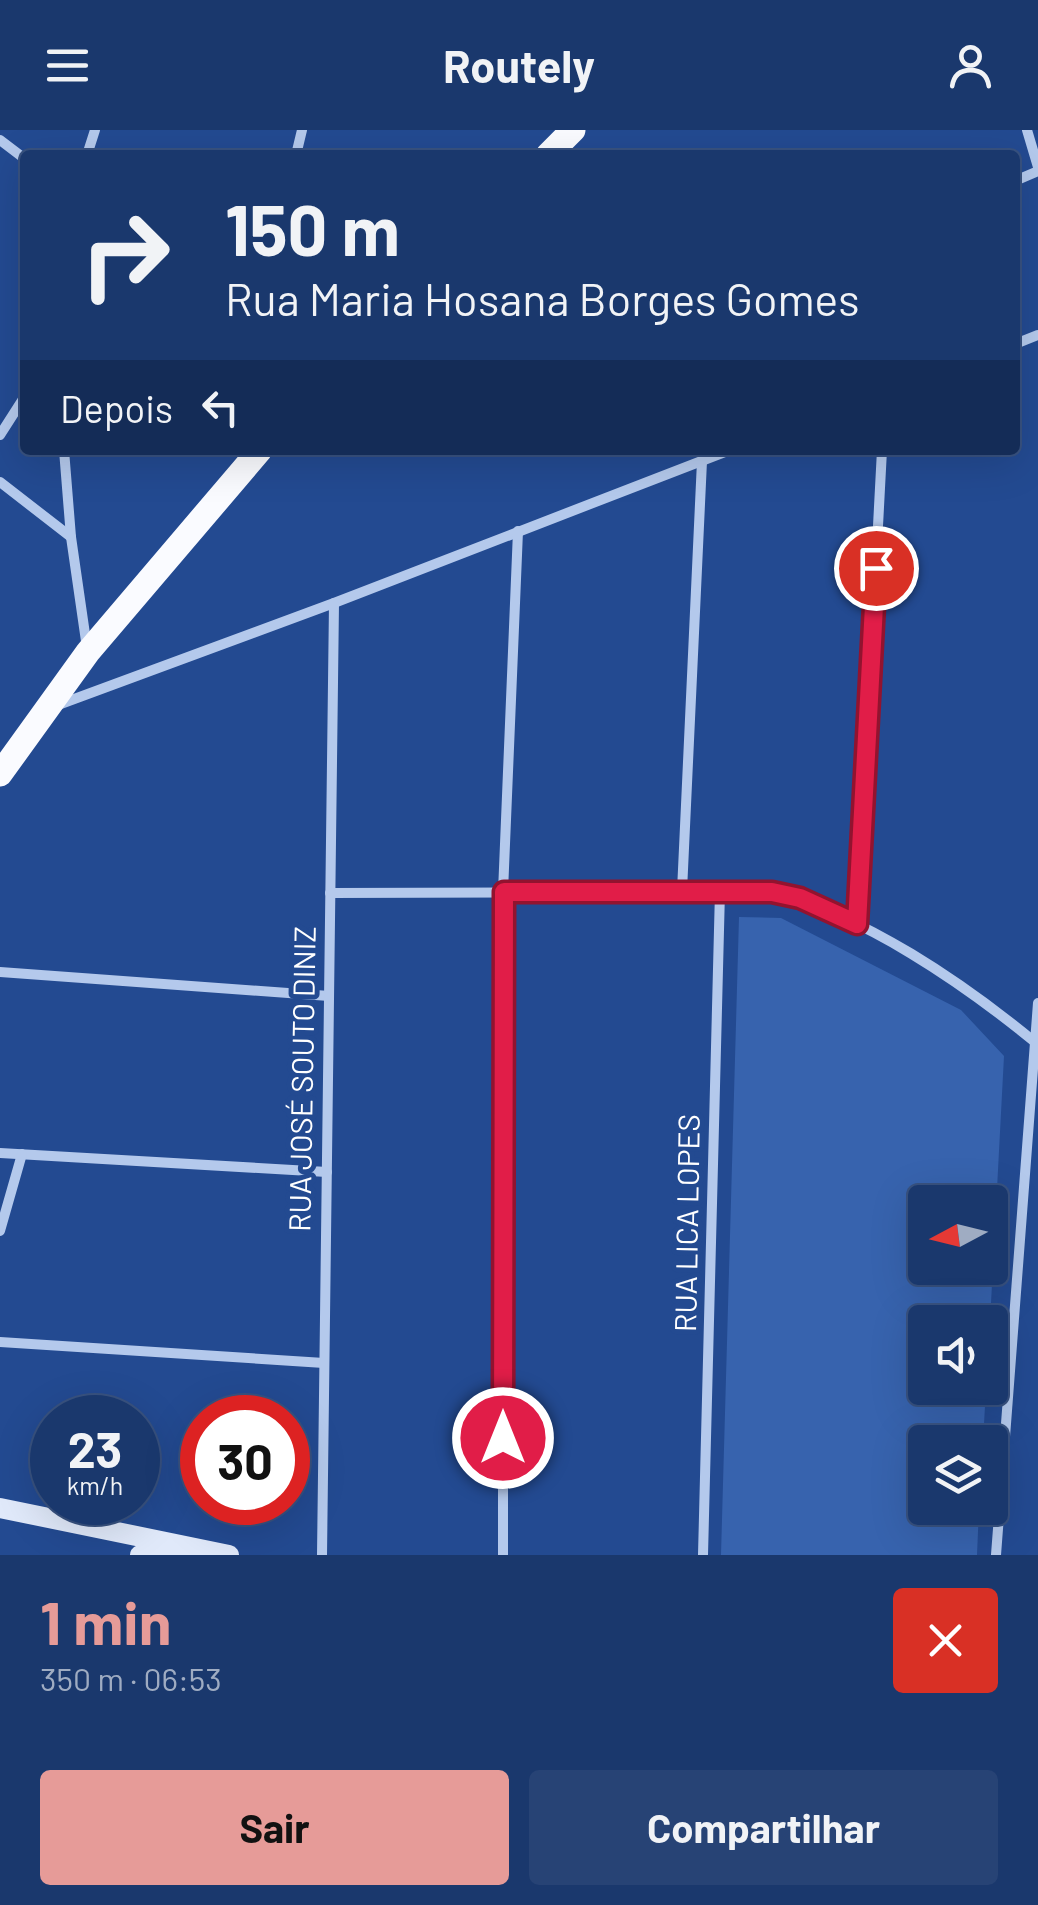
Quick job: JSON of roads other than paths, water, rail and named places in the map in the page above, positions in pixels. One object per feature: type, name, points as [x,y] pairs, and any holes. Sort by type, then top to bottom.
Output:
[{"type":"main road","points":[[553,150],[573,130]]},
{"type":"main road","points":[[0,774],[88,652],[256,455]]},
{"type":"main road","points":[[0,1508],[229,1555]]},
{"type":"main road","points":[[140,1555],[183,1545]]},
{"type":"street","points":[[1027,130],[1038,169]]},
{"type":"street","points":[[0,140],[20,155]]},
{"type":"street","points":[[0,436],[20,404]]},
{"type":"street","points":[[64,455],[71,537],[88,652]]},
{"type":"street","points":[[44,710],[334,604],[716,455]]},
{"type":"street","points":[[857,924],[882,455]]},
{"type":"street","points":[[682,890],[702,460]]},
{"type":"street","points":[[0,482],[71,537]]},
{"type":"street","points":[[503,1555],[504,892],[518,531]]},
{"type":"street","name":"RUA JOSÉ SOUTO DINIZ","points":[[322,1555],[334,604]]},
{"type":"street","name":"RUA LICA LOPES","points":[[703,1555],[720,891]]},
{"type":"street","points":[[330,892],[772,892],[800,898],[857,924],[986,1002],[1036,1043]]},
{"type":"street","points":[[0,972],[328,996]]},
{"type":"street","points":[[996,1555],[1038,1003]]},
{"type":"street","points":[[0,1152],[326,1172]]},
{"type":"street","points":[[0,1231],[22,1154]]},
{"type":"street","points":[[0,1342],[324,1362]]}]
